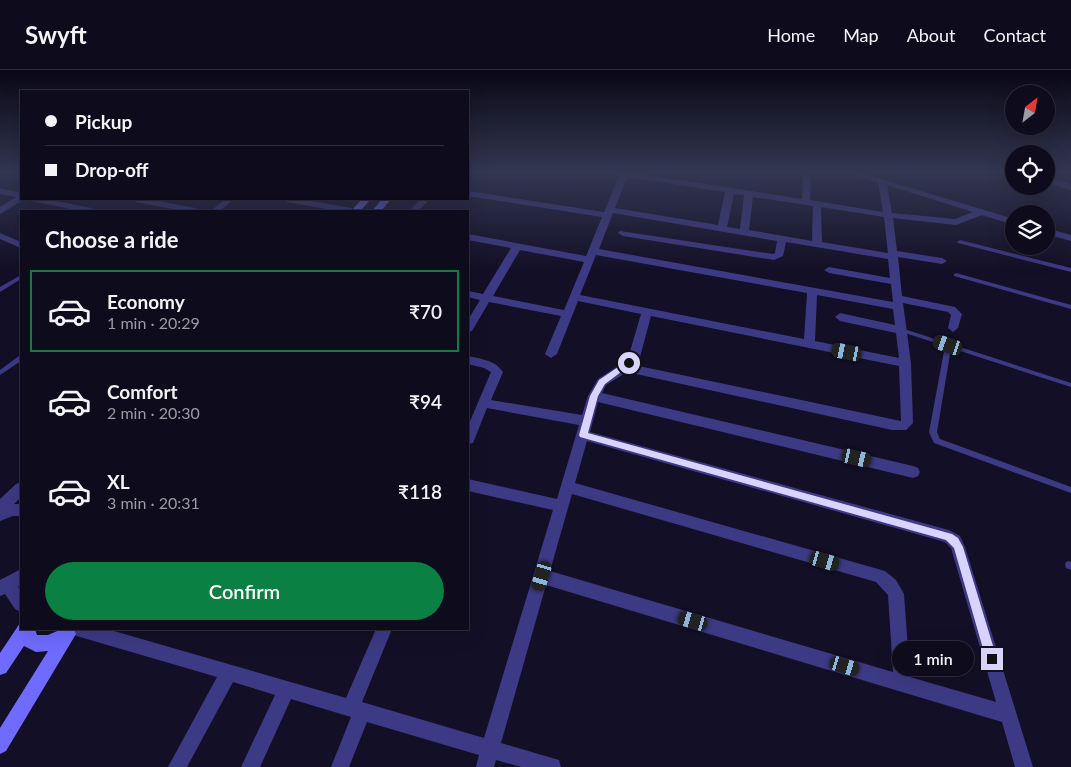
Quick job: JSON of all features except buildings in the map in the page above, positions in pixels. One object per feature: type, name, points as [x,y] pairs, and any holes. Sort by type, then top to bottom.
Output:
[{"type":"main road","points":[[0,666],[25,630]]},
{"type":"main road","points":[[26,630],[29,639],[34,644],[41,645],[50,644],[74,631]]},
{"type":"main road","points":[[0,745],[74,631]]},
{"type":"street","points":[[56,205],[76,210]]},
{"type":"street","points":[[163,205],[190,210]]},
{"type":"street","points":[[318,205],[346,210]]},
{"type":"street","points":[[549,205],[942,261]]},
{"type":"street","points":[[551,354],[610,205]]},
{"type":"street","points":[[722,229],[727,205]]},
{"type":"street","points":[[737,251],[747,205]]},
{"type":"street","points":[[817,205],[817,244]]},
{"type":"street","points":[[820,205],[952,222],[979,213]]},
{"type":"street","points":[[625,367],[902,426],[908,420],[905,363],[886,205]]},
{"type":"street","points":[[952,205],[1005,220]]},
{"type":"street","points":[[623,233],[778,256],[782,239]]},
{"type":"street","points":[[1055,234],[1071,238]]},
{"type":"street","points":[[0,236],[20,244]]},
{"type":"street","points":[[469,237],[812,290],[951,309],[957,314],[953,328]]},
{"type":"street","points":[[469,326],[517,246]]},
{"type":"street","points":[[829,270],[896,282]]},
{"type":"street","points":[[809,345],[812,290]]},
{"type":"street","points":[[469,294],[567,314]]},
{"type":"street","points":[[574,297],[905,363]]},
{"type":"street","points":[[485,767],[594,396],[602,382],[625,367],[634,357],[647,312]]},
{"type":"street","points":[[840,317],[901,330]]},
{"type":"street","points":[[469,360],[496,368],[497,372],[469,437]]},
{"type":"street","points":[[594,396],[914,472]]},
{"type":"street","points":[[484,403],[585,428],[949,537],[955,541],[1024,767]]},
{"type":"street","points":[[469,485],[562,506]]},
{"type":"street","points":[[568,487],[880,576],[890,584],[896,594],[902,683]]},
{"type":"street","points":[[0,508],[20,489]]},
{"type":"street","points":[[0,514],[12,510],[20,510]]},
{"type":"street","points":[[542,576],[1009,715]]},
{"type":"street","points":[[20,577],[4,587],[20,603]]},
{"type":"street","points":[[340,767],[384,630]]},
{"type":"street","points":[[74,631],[229,672],[552,767]]},
{"type":"street","points":[[177,767],[229,672]]},
{"type":"street","points":[[250,767],[287,689]]},
{"type":"lane","points":[[960,242],[1071,270]]},
{"type":"lane","points":[[956,276],[1071,307]]},
{"type":"lane","points":[[0,290],[20,279]]},
{"type":"lane","points":[[901,330],[1071,385]]},
{"type":"lane","points":[[948,345],[933,432],[937,441],[1071,490]]},
{"type":"lane","points":[[0,373],[20,359]]},
{"type":"route","points":[[629,363],[602,382],[594,396],[583,435],[949,537],[955,541],[958,547],[992,659]]}]
